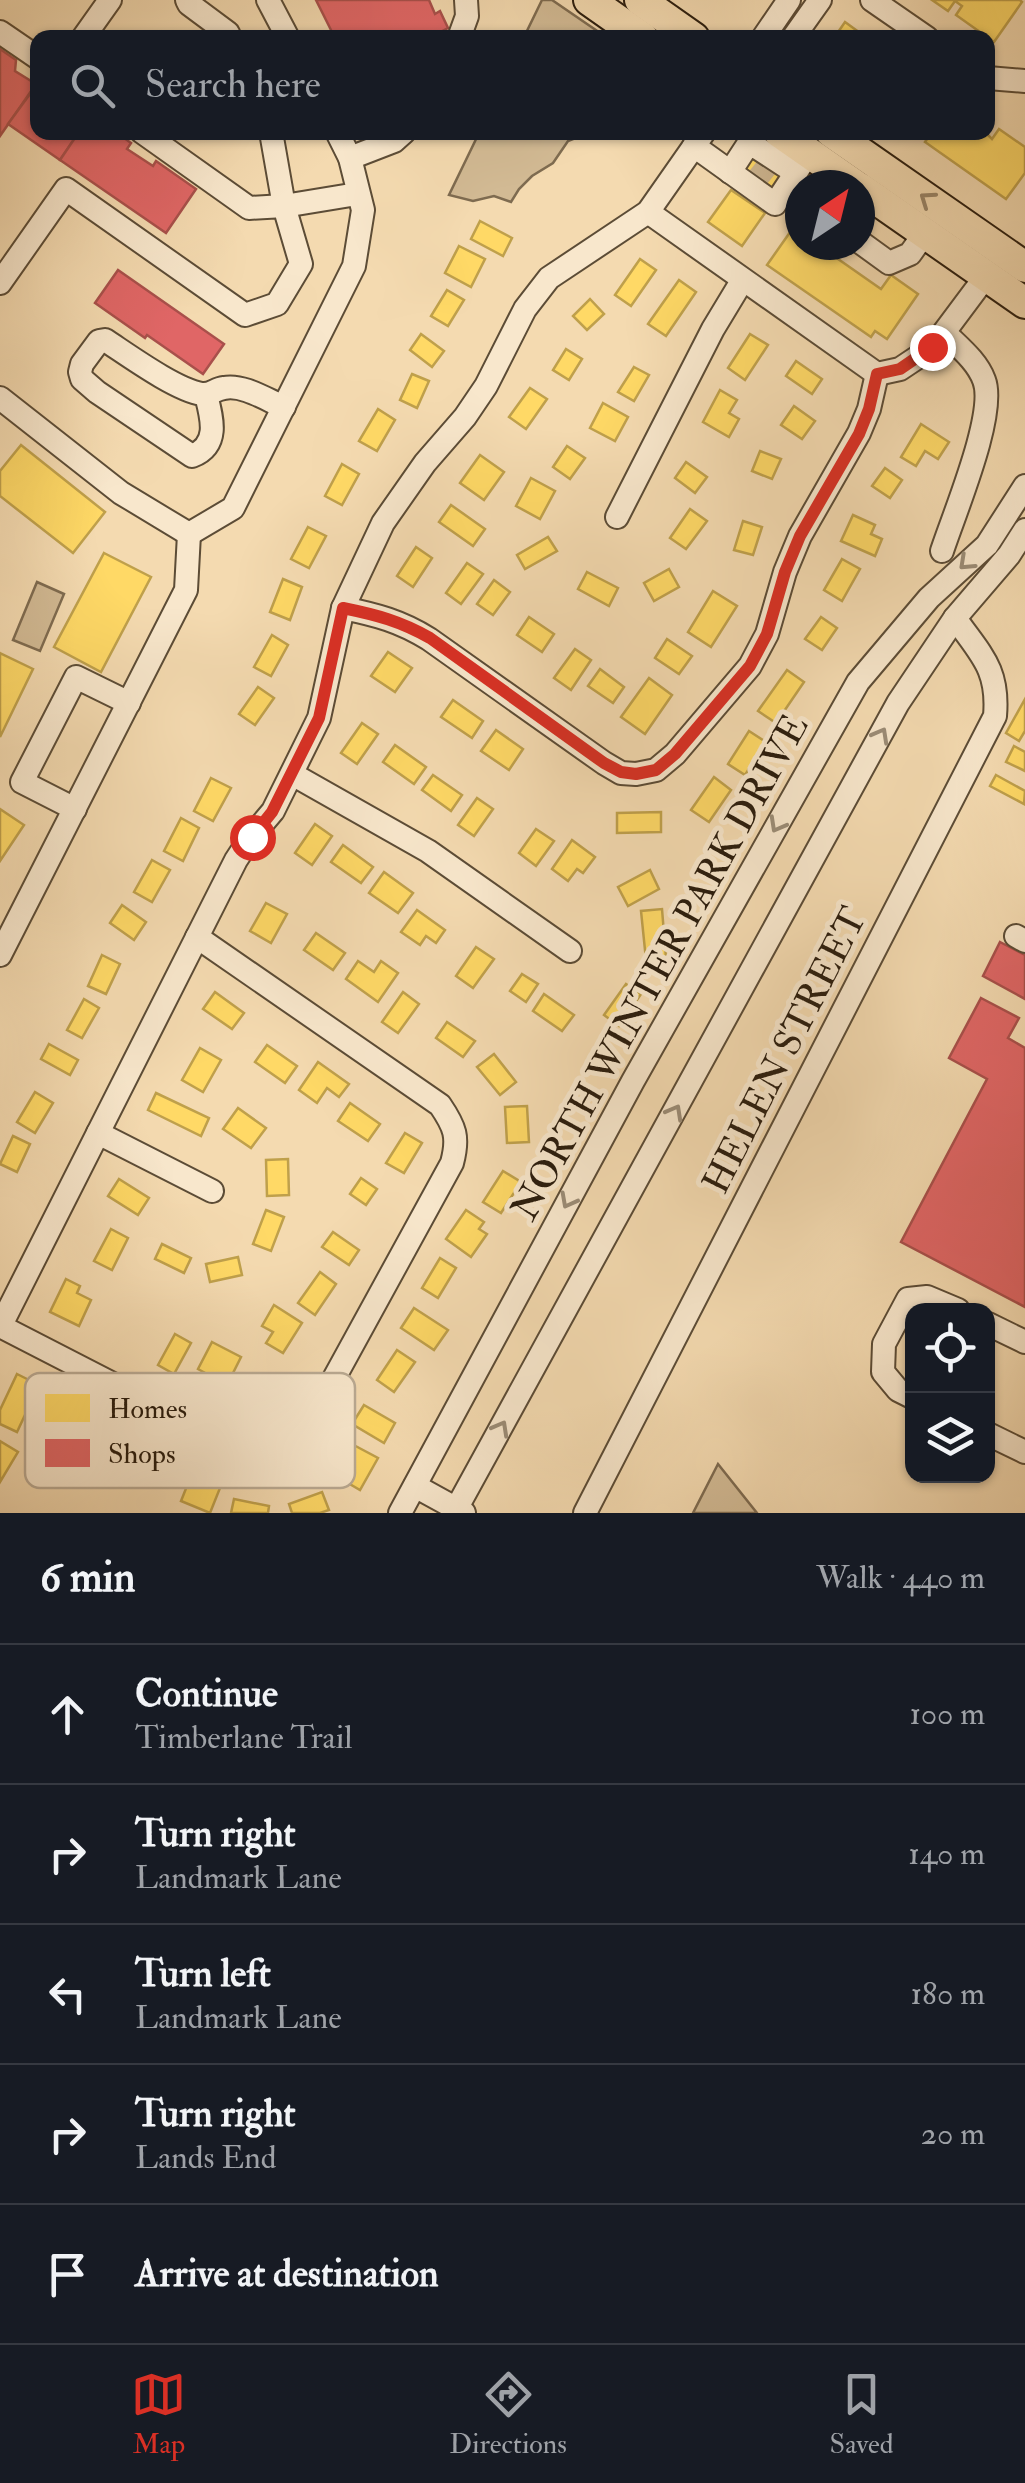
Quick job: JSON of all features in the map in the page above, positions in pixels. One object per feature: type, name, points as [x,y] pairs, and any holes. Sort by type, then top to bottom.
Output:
[{"type":"main road","points":[[589,0],[632,30]]},
{"type":"main road","points":[[640,0],[683,30]]},
{"type":"main road","points":[[766,164],[812,153],[1025,268]]},
{"type":"main road","points":[[812,153],[835,170]]},
{"type":"main road","points":[[875,199],[1025,303]]},
{"type":"street","points":[[89,30],[110,0]]},
{"type":"street","points":[[187,0],[224,30]]},
{"type":"street","points":[[268,0],[284,30]]},
{"type":"street","points":[[462,30],[468,16],[466,0]]},
{"type":"street","points":[[786,4],[798,30],[820,0]]},
{"type":"street","points":[[872,0],[915,30]]},
{"type":"street","points":[[768,30],[786,4]]},
{"type":"street","points":[[0,32],[30,53]]},
{"type":"street","points":[[995,79],[1025,81]]},
{"type":"street","points":[[153,140],[249,208],[358,194]]},
{"type":"street","points":[[0,283],[66,189],[245,314],[277,304],[301,264],[284,206],[272,140]]},
{"type":"street","points":[[189,534],[233,508],[354,266],[363,210],[350,158],[341,140]]},
{"type":"street","points":[[350,158],[395,140]]},
{"type":"street","points":[[91,1373],[0,1326],[236,860],[272,812],[319,718],[343,608],[382,523],[425,463],[465,417],[486,386],[525,308],[549,278],[648,212],[698,140]]},
{"type":"street","points":[[700,140],[730,172]]},
{"type":"street","points":[[730,172],[748,146],[753,145],[766,164],[775,204],[812,153]]},
{"type":"street","points":[[730,172],[766,164]]},
{"type":"street","points":[[648,212],[877,374],[900,369],[932,347],[986,276]]},
{"type":"street","points":[[875,253],[889,263],[910,254],[924,233]]},
{"type":"street","points":[[617,516],[713,329],[742,281]]},
{"type":"street","points":[[942,550],[983,430],[987,406],[986,382],[976,364],[945,333]]},
{"type":"street","points":[[206,395],[214,425],[212,434],[200,453],[192,456],[98,392],[82,379],[80,372],[93,347],[105,340],[173,382],[206,395],[226,387],[284,407]]},
{"type":"street","points":[[343,608],[406,624],[430,638],[621,772],[656,770],[675,754],[750,666],[767,634],[800,536],[859,434],[877,374]]},
{"type":"street","points":[[2,402],[122,493],[189,534]]},
{"type":"street","name":"NORTH WINTER PARK DRIVE","points":[[400,1513],[633,1081],[858,682],[929,598],[987,545],[1025,486]]},
{"type":"street","points":[[415,1486],[458,1512],[898,703],[955,618],[1009,555],[1025,530]]},
{"type":"street","points":[[0,955],[186,590],[189,534]]},
{"type":"street","name":"HELEN STREET","points":[[584,1513],[994,716],[994,678],[955,618]]},
{"type":"street","points":[[76,808],[22,782],[76,677],[129,703]]},
{"type":"street","points":[[292,774],[428,850],[570,952]]},
{"type":"street","points":[[197,937],[440,1106],[453,1125],[456,1145],[452,1163],[337,1373]]},
{"type":"street","points":[[98,1133],[212,1191]]},
{"type":"street","points":[[906,1303],[908,1299],[928,1297],[942,1303]]},
{"type":"street","points":[[905,1305],[884,1344],[883,1372],[905,1394]]},
{"type":"street","points":[[995,1327],[1025,1342]]},
{"type":"street","points":[[995,1437],[1025,1452]]},
{"type":"shaded area","points":[[542,0],[552,0],[596,30],[527,30]]},
{"type":"shaded area","points":[[475,140],[570,140],[553,163],[532,176],[511,202],[494,196],[473,201],[449,195]]},
{"type":"shaded area","points":[[37,582],[64,594],[40,651],[13,640]]},
{"type":"shaded area","points":[[718,1464],[757,1513],[693,1513]]},
{"type":"building: Homes","points":[[932,0],[1022,2],[995,41],[995,30],[977,30],[956,15],[962,6],[955,1],[948,11]]},
{"type":"building: Homes","points":[[845,22],[856,30],[840,30]]},
{"type":"building: Homes","points":[[999,129],[1025,147],[1025,173],[1006,199],[925,142],[995,140]]},
{"type":"building: Homes","points":[[749,149],[783,174],[772,190],[738,165]]},
{"type":"building: Homes","points":[[731,190],[765,213],[742,246],[708,222]]},
{"type":"building: Homes","points":[[480,221],[512,238],[503,256],[471,239]]},
{"type":"building: Homes","points":[[785,239],[785,260],[839,260],[881,289],[891,275],[918,294],[887,339],[875,331],[871,337],[767,265]]},
{"type":"building: Homes","points":[[459,246],[485,259],[471,287],[445,273]]},
{"type":"building: Homes","points":[[640,259],[656,270],[631,306],[615,295]]},
{"type":"building: Homes","points":[[679,280],[696,292],[666,336],[648,324]]},
{"type":"building: Homes","points":[[447,290],[464,300],[448,326],[431,316]]},
{"type":"building: Homes","points":[[590,299],[604,314],[587,330],[573,316]]},
{"type":"building: Homes","points":[[421,334],[444,351],[432,367],[410,350]]},
{"type":"building: Homes","points":[[750,334],[768,345],[745,380],[728,368]]},
{"type":"building: Homes","points":[[566,349],[582,359],[569,380],[553,370]]},
{"type":"building: Homes","points":[[796,361],[822,379],[812,394],[786,376]]},
{"type":"building: Homes","points":[[634,367],[649,375],[634,401],[618,392]]},
{"type":"building: Homes","points":[[412,374],[429,381],[417,408],[400,400]]},
{"type":"building: Homes","points":[[530,388],[547,399],[526,429],[509,417]]},
{"type":"building: Homes","points":[[720,390],[737,400],[729,413],[739,419],[729,437],[703,422]]},
{"type":"building: Homes","points":[[603,403],[628,417],[615,441],[590,428]]},
{"type":"building: Homes","points":[[794,406],[815,421],[802,439],[781,425]]},
{"type":"building: Homes","points":[[378,409],[395,420],[377,451],[359,441]]},
{"type":"building: Homes","points":[[921,424],[949,442],[938,459],[925,451],[916,466],[901,457]]},
{"type":"building: Homes","points":[[21,445],[105,512],[73,553],[0,496],[0,471]]},
{"type":"building: Homes","points":[[567,446],[585,458],[570,479],[553,467]]},
{"type":"building: Homes","points":[[760,451],[781,459],[772,479],[752,471]]},
{"type":"building: Homes","points":[[480,455],[504,472],[484,500],[460,483]]},
{"type":"building: Homes","points":[[686,462],[707,477],[695,493],[675,478]]},
{"type":"building: Homes","points":[[342,464],[359,474],[342,505],[325,496]]},
{"type":"building: Homes","points":[[885,468],[902,480],[890,498],[872,486]]},
{"type":"building: Homes","points":[[531,478],[555,491],[540,519],[516,506]]},
{"type":"building: Homes","points":[[451,505],[485,529],[473,546],[439,522]]},
{"type":"building: Homes","points":[[690,509],[707,521],[686,549],[670,538]]},
{"type":"building: Homes","points":[[853,515],[875,525],[871,534],[882,539],[875,556],[841,541]]},
{"type":"building: Homes","points":[[743,521],[762,527],[753,555],[734,550]]},
{"type":"building: Homes","points":[[308,527],[326,536],[309,568],[291,559]]},
{"type":"building: Homes","points":[[548,537],[557,551],[525,569],[517,555]]},
{"type":"building: Homes","points":[[416,547],[432,558],[413,587],[397,576]]},
{"type":"building: Homes","points":[[104,553],[151,577],[101,672],[54,647]]},
{"type":"building: Homes","points":[[842,559],[860,569],[842,601],[824,590]]},
{"type":"building: Homes","points":[[467,563],[483,574],[461,604],[446,593]]},
{"type":"building: Homes","points":[[669,569],[679,587],[654,601],[644,583]]},
{"type":"building: Homes","points":[[587,572],[618,588],[609,606],[578,589]]},
{"type":"building: Homes","points":[[283,579],[302,587],[290,620],[270,612]]},
{"type":"building: Homes","points":[[494,580],[510,592],[493,615],[477,604]]},
{"type":"building: Homes","points":[[713,591],[737,606],[711,647],[688,632]]},
{"type":"building: Homes","points":[[529,617],[554,634],[542,652],[517,635]]},
{"type":"building: Homes","points":[[821,617],[837,628],[822,650],[805,639]]},
{"type":"building: Homes","points":[[272,635],[288,645],[271,676],[254,667]]},
{"type":"building: Homes","points":[[667,639],[692,656],[679,674],[655,658]]},
{"type":"building: Homes","points":[[575,649],[591,660],[571,690],[554,678]]},
{"type":"building: Homes","points":[[388,652],[412,668],[395,692],[371,676]]},
{"type":"building: Homes","points":[[0,653],[33,669],[0,737]]},
{"type":"building: Homes","points":[[600,669],[624,687],[613,703],[588,686]]},
{"type":"building: Homes","points":[[787,670],[804,682],[776,723],[758,711]]},
{"type":"building: Homes","points":[[649,678],[672,695],[645,734],[621,717]]},
{"type":"building: Homes","points":[[258,687],[274,698],[255,725],[239,714]]},
{"type":"building: Homes","points":[[1025,699],[1025,731],[1019,741],[1006,733]]},
{"type":"building: Homes","points":[[453,700],[483,721],[472,738],[441,717]]},
{"type":"building: Homes","points":[[362,723],[378,734],[357,764],[341,753]]},
{"type":"building: Homes","points":[[496,730],[523,749],[509,770],[481,751]]},
{"type":"building: Homes","points":[[749,731],[766,742],[745,775],[728,764]]},
{"type":"building: Homes","points":[[395,745],[426,767],[414,784],[383,762]]},
{"type":"building: Homes","points":[[1014,746],[1025,752],[1025,771],[1006,762]]},
{"type":"building: Homes","points":[[433,775],[462,795],[451,811],[422,790]]},
{"type":"building: Homes","points":[[996,775],[1025,791],[1024,804],[990,786]]},
{"type":"building: Homes","points":[[714,777],[731,790],[709,822],[691,810]]},
{"type":"building: Homes","points":[[211,778],[231,788],[213,821],[194,811]]},
{"type":"building: Homes","points":[[477,798],[493,809],[474,836],[458,825]]},
{"type":"building: Homes","points":[[0,809],[24,825],[0,861]]},
{"type":"building: Homes","points":[[661,812],[661,832],[617,833],[617,813]]},
{"type":"building: Homes","points":[[181,818],[199,828],[183,861],[164,851]]},
{"type":"building: Homes","points":[[315,824],[332,836],[312,865],[295,853]]},
{"type":"building: Homes","points":[[536,829],[554,841],[536,866],[519,853]]},
{"type":"building: Homes","points":[[572,840],[595,857],[583,873],[577,869],[568,881],[552,869]]},
{"type":"building: Homes","points":[[343,845],[373,867],[361,883],[331,862]]},
{"type":"building: Homes","points":[[152,860],[170,870],[152,902],[134,892]]},
{"type":"building: Homes","points":[[650,870],[659,889],[628,906],[618,887]]},
{"type":"building: Homes","points":[[384,872],[413,893],[398,913],[369,893]]},
{"type":"building: Homes","points":[[266,903],[287,914],[271,943],[250,931]]},
{"type":"building: Homes","points":[[122,905],[146,922],[134,940],[110,923]]},
{"type":"building: Homes","points":[[662,909],[666,958],[646,960],[641,911]]},
{"type":"building: Homes","points":[[417,910],[445,930],[436,943],[426,936],[420,945],[401,932]]},
{"type":"building: Homes","points":[[316,933],[345,953],[333,970],[304,950]]},
{"type":"building: Homes","points":[[476,947],[494,959],[473,988],[456,976]]},
{"type":"building: Homes","points":[[102,955],[120,964],[106,994],[88,986]]},
{"type":"building: Homes","points":[[358,961],[374,972],[381,961],[398,973],[378,1002],[346,979]]},
{"type":"building: Homes","points":[[522,974],[538,984],[526,1002],[510,991]]},
{"type":"building: Homes","points":[[626,984],[641,994],[619,1026],[604,1015]]},
{"type":"building: Homes","points":[[215,992],[244,1013],[232,1029],[203,1009]]},
{"type":"building: Homes","points":[[403,992],[419,1004],[398,1033],[382,1022]]},
{"type":"building: Homes","points":[[544,994],[574,1015],[562,1031],[533,1011]]},
{"type":"building: Homes","points":[[84,999],[99,1008],[82,1038],[67,1030]]},
{"type":"building: Homes","points":[[447,1022],[475,1041],[463,1057],[436,1038]]},
{"type":"building: Homes","points":[[49,1044],[78,1060],[70,1075],[41,1059]]},
{"type":"building: Homes","points":[[267,1045],[297,1066],[285,1083],[255,1062]]},
{"type":"building: Homes","points":[[200,1048],[221,1060],[203,1092],[182,1080]]},
{"type":"building: Homes","points":[[494,1054],[516,1082],[500,1095],[477,1067]]},
{"type":"building: Homes","points":[[318,1062],[349,1084],[339,1097],[327,1088],[317,1103],[299,1090]]},
{"type":"building: Homes","points":[[35,1092],[53,1103],[35,1133],[17,1122]]},
{"type":"building: Homes","points":[[156,1093],[209,1118],[201,1136],[148,1110]]},
{"type":"building: Homes","points":[[350,1103],[380,1124],[368,1141],[338,1121]]},
{"type":"building: Homes","points":[[527,1106],[529,1142],[507,1143],[505,1107]]},
{"type":"building: Homes","points":[[238,1108],[266,1128],[251,1148],[223,1129]]},
{"type":"building: Homes","points":[[405,1133],[422,1143],[404,1173],[386,1163]]},
{"type":"building: Homes","points":[[13,1136],[30,1144],[17,1172],[0,1164]]},
{"type":"building: Homes","points":[[288,1159],[289,1195],[267,1196],[266,1160]]},
{"type":"building: Homes","points":[[503,1171],[521,1182],[501,1213],[483,1202]]},
{"type":"building: Homes","points":[[361,1178],[377,1189],[366,1205],[350,1194]]},
{"type":"building: Homes","points":[[119,1179],[149,1198],[138,1215],[108,1196]]},
{"type":"building: Homes","points":[[266,1210],[284,1217],[271,1251],[253,1244]]},
{"type":"building: Homes","points":[[466,1210],[484,1222],[479,1229],[487,1234],[471,1257],[446,1239]]},
{"type":"building: Homes","points":[[111,1229],[128,1238],[112,1270],[94,1261]]},
{"type":"building: Homes","points":[[333,1232],[359,1250],[349,1265],[322,1247]]},
{"type":"building: Homes","points":[[162,1244],[191,1258],[184,1273],[155,1259]]},
{"type":"building: Homes","points":[[238,1257],[242,1275],[210,1282],[206,1264]]},
{"type":"building: Homes","points":[[440,1258],[456,1268],[438,1298],[422,1288]]},
{"type":"building: Homes","points":[[320,1272],[336,1284],[315,1315],[298,1303]]},
{"type":"building: Homes","points":[[66,1279],[80,1286],[77,1293],[91,1300],[79,1326],[50,1312]]},
{"type":"building: Homes","points":[[274,1305],[302,1323],[283,1353],[266,1343],[273,1332],[262,1326]]},
{"type":"building: Homes","points":[[414,1308],[448,1330],[434,1350],[401,1328]]},
{"type":"building: Homes","points":[[175,1334],[191,1343],[175,1373],[158,1365]]},
{"type":"building: Homes","points":[[212,1342],[241,1357],[233,1373],[205,1373],[198,1369]]},
{"type":"building: Homes","points":[[397,1350],[415,1362],[394,1392],[377,1380]]},
{"type":"building: Homes","points":[[17,1374],[25,1378],[25,1415],[17,1432],[0,1424],[0,1410]]},
{"type":"building: Homes","points":[[364,1405],[395,1423],[384,1443],[355,1426]]},
{"type":"building: Homes","points":[[0,1441],[18,1452],[0,1482]]},
{"type":"building: Homes","points":[[355,1446],[378,1458],[360,1490],[355,1487]]},
{"type":"building: Homes","points":[[186,1488],[220,1488],[210,1513],[181,1501]]},
{"type":"building: Homes","points":[[322,1492],[329,1510],[292,1513],[289,1504]]},
{"type":"building: Homes","points":[[234,1499],[269,1506],[268,1513],[231,1513]]},
{"type":"building: Shops","points":[[316,0],[429,0],[448,28],[444,30],[331,30]]},
{"type":"building: Shops","points":[[0,49],[16,60],[15,71],[30,80],[30,93],[0,136]]},
{"type":"building: Shops","points":[[30,94],[30,139],[8,124]]},
{"type":"building: Shops","points":[[31,140],[74,140],[60,160]]},
{"type":"building: Shops","points":[[74,140],[127,140],[131,143],[127,149],[153,166],[156,161],[196,189],[166,233],[60,160]]},
{"type":"building: Shops","points":[[118,270],[224,344],[203,374],[95,303]]},
{"type":"building: Shops","points":[[1000,942],[1025,955],[1025,999],[983,976]]},
{"type":"building: Shops","points":[[981,998],[1019,1018],[1008,1038],[1025,1048],[1025,1307],[901,1242],[987,1079],[949,1058]]},
{"type":"tunnel","points":[[757,179],[769,164]]},
{"type":"route","points":[[252,837],[272,812],[319,718],[343,608],[406,624],[430,638],[621,772],[656,770],[675,754],[750,666],[767,634],[800,536],[859,434],[877,374],[900,369],[932,347]]}]
